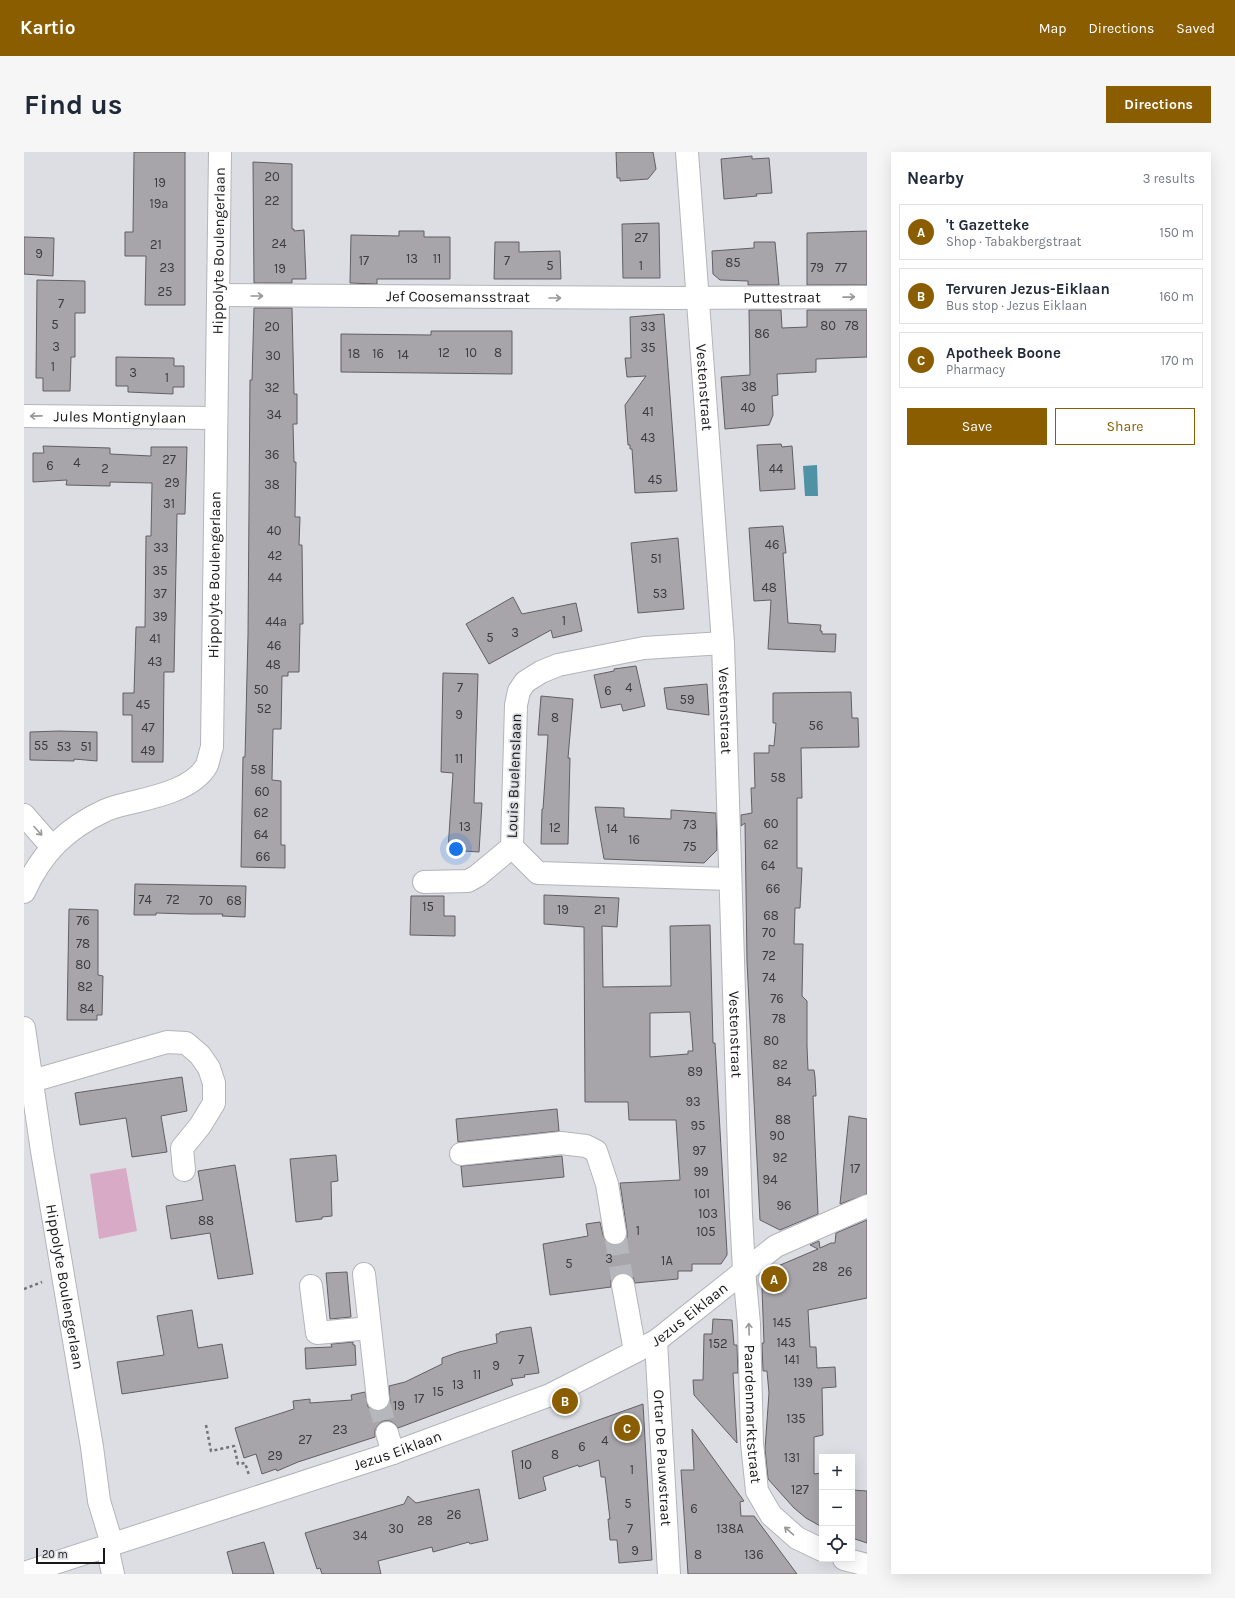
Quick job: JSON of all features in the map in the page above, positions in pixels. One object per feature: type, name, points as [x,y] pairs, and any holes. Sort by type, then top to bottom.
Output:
[{"type":"street","name":"Hippolyte Boulengerlaan","points":[[24,892],[30,878],[52,846],[79,824],[108,809],[182,788],[199,775],[207,764],[212,747],[215,418],[220,152]]},
{"type":"street","name":"Vestenstraat","points":[[687,152],[723,643],[744,1270]]},
{"type":"street","name":"Jef Coosemansstraat","points":[[218,296],[698,298]]},
{"type":"street","name":"Puttestraat","points":[[698,298],[867,297]]},
{"type":"street","name":"Jules Montignylaan","points":[[24,416],[215,418]]},
{"type":"street","name":"Louis Buelenslaan","points":[[723,643],[644,648],[600,656],[558,666],[541,672],[525,682],[520,691],[516,705],[512,847],[538,873],[730,879]]},
{"type":"street","points":[[24,815],[52,846]]},
{"type":"street","points":[[424,882],[468,881],[477,876],[512,847]]},
{"type":"street","name":"Hippolyte Boulengerlaan","points":[[24,1028],[42,1150],[92,1447],[99,1501],[110,1545],[113,1574]]},
{"type":"street","points":[[32,1081],[167,1042],[186,1043],[200,1055],[209,1068],[214,1083],[214,1103],[200,1126],[182,1148],[184,1170]]},
{"type":"street","points":[[461,1154],[561,1143],[586,1146],[596,1152],[607,1184],[614,1233]]},
{"type":"street","name":"Jezus Eiklaan","points":[[24,1573],[110,1545],[390,1443],[550,1395],[656,1341],[776,1246],[867,1206]]},
{"type":"street","name":"Paardenmarktstraat","points":[[744,1270],[748,1324],[752,1443],[757,1491],[771,1515],[797,1538],[819,1549]]},
{"type":"street","points":[[364,1274],[378,1399]]},
{"type":"street","points":[[623,1285],[635,1351]]},
{"type":"street","points":[[311,1286],[318,1333],[370,1328]]},
{"type":"street","name":"Ortar De Pauwstraat","points":[[656,1341],[669,1574]]},
{"type":"street","points":[[855,1562],[867,1565]]},
{"type":"path","points":[[206,1425],[211,1451],[234,1446],[238,1464],[244,1463],[250,1476]]},
{"type":"shaded area","points":[[126,1168],[137,1231],[99,1239],[90,1174]]},
{"type":"water","points":[[817,465],[818,496],[805,496],[803,466]]},
{"type":"building","points":[[134,152],[185,152],[185,305],[145,305],[146,256],[125,256],[125,232],[133,232]]},
{"type":"building","points":[[616,152],[653,152],[656,169],[648,179],[620,181],[620,178],[617,178]]},
{"type":"building","points":[[752,156],[752,159],[769,158],[772,193],[724,199],[721,159]]},
{"type":"building","points":[[253,162],[292,164],[292,229],[294,229],[294,231],[304,230],[306,279],[292,279],[292,283],[254,283]]},
{"type":"building","points":[[659,223],[660,278],[623,278],[622,224]]},
{"type":"building","points":[[399,231],[424,231],[424,237],[450,237],[450,279],[377,279],[377,284],[350,283],[351,235],[399,236]]},
{"type":"building","points":[[867,231],[867,285],[807,285],[807,233]]},
{"type":"building","points":[[24,237],[54,238],[53,276],[24,274]]},
{"type":"building","points":[[495,242],[519,242],[519,252],[560,251],[561,279],[494,279]]},
{"type":"building","points":[[754,242],[775,242],[779,285],[748,285],[748,281],[720,280],[713,274],[712,251],[754,248]]},
{"type":"building","points":[[37,280],[85,281],[85,313],[75,313],[75,357],[71,357],[70,391],[43,391],[43,378],[36,378]]},
{"type":"building","points":[[254,308],[292,308],[294,394],[297,394],[297,424],[293,424],[294,462],[296,462],[295,517],[300,517],[299,545],[302,545],[303,624],[300,624],[299,672],[288,672],[288,676],[282,676],[281,729],[273,729],[272,780],[281,781],[281,845],[285,845],[285,868],[241,867],[243,757],[245,757],[248,635],[250,380],[252,380]]},
{"type":"building","points":[[749,310],[781,310],[782,328],[807,327],[807,310],[867,310],[867,357],[816,359],[816,372],[777,374],[778,395],[772,396],[773,415],[769,425],[725,429],[721,377],[750,375]]},
{"type":"building","points":[[664,314],[677,491],[635,493],[632,449],[630,449],[630,445],[628,445],[625,405],[646,376],[627,377],[625,358],[631,358],[630,317]]},
{"type":"building","points":[[431,331],[512,331],[512,374],[341,372],[341,334],[431,335]]},
{"type":"building","points":[[116,357],[174,358],[174,366],[184,366],[184,387],[173,387],[173,394],[128,392],[128,386],[116,386]]},
{"type":"building","points":[[781,444],[782,447],[792,446],[795,489],[760,491],[757,445]]},
{"type":"building","points":[[43,446],[110,448],[110,454],[151,456],[151,447],[187,447],[185,514],[177,514],[174,672],[164,672],[163,762],[132,762],[132,715],[123,715],[123,693],[134,693],[136,627],[145,627],[146,536],[151,536],[152,483],[110,482],[110,486],[66,485],[67,480],[33,482],[33,453],[44,453]]},
{"type":"building","points":[[783,526],[786,553],[783,553],[788,623],[821,625],[820,631],[822,631],[822,634],[836,634],[835,652],[768,649],[771,600],[754,601],[749,528]]},
{"type":"building","points":[[678,538],[684,609],[638,613],[631,543]]},
{"type":"building","points":[[513,597],[522,614],[576,603],[582,631],[553,638],[551,630],[489,664],[466,624]]},
{"type":"building","points":[[636,666],[645,706],[623,711],[621,704],[601,708],[594,675],[614,671],[614,669]]},
{"type":"building","points":[[443,673],[478,674],[474,803],[482,803],[479,852],[448,850],[453,773],[441,772]]},
{"type":"building","points":[[707,684],[709,715],[667,709],[664,688]]},
{"type":"building","points":[[851,692],[852,718],[858,718],[859,747],[801,748],[802,798],[797,798],[797,868],[802,868],[800,908],[795,908],[794,944],[803,944],[802,996],[807,1001],[808,1070],[814,1070],[815,1077],[816,1096],[813,1096],[818,1214],[780,1230],[760,1220],[747,962],[745,823],[741,826],[741,815],[752,813],[751,788],[755,788],[754,753],[769,753],[769,745],[774,746],[776,723],[773,723],[773,693]]},
{"type":"building","points":[[541,696],[573,699],[568,758],[570,758],[568,844],[541,844],[542,809],[548,735],[538,735]]},
{"type":"building","points":[[30,732],[97,732],[97,761],[74,759],[74,761],[30,760]]},
{"type":"building","points":[[595,807],[624,808],[624,817],[671,819],[671,810],[716,813],[717,850],[704,863],[604,859]]},
{"type":"building","points":[[135,884],[246,886],[245,917],[222,916],[223,914],[156,913],[156,915],[134,915]]},
{"type":"building","points":[[544,895],[619,898],[617,927],[602,926],[603,987],[671,986],[670,926],[710,925],[713,1043],[715,1043],[727,1252],[727,1255],[721,1264],[692,1264],[692,1271],[678,1271],[678,1279],[635,1283],[633,1277],[628,1273],[620,1273],[611,1280],[611,1287],[550,1295],[543,1244],[588,1236],[586,1224],[600,1222],[603,1235],[610,1245],[623,1243],[627,1238],[627,1231],[620,1183],[680,1180],[676,1120],[629,1120],[628,1102],[585,1102],[584,927],[544,924]],"holes":[[[690,1012],[693,1051],[688,1051],[688,1054],[650,1057],[650,1013]]]},
{"type":"building","points":[[411,896],[444,896],[444,916],[455,916],[455,936],[410,935]]},
{"type":"building","points":[[69,909],[98,910],[98,975],[103,976],[102,1015],[97,1015],[97,1020],[67,1020]]},
{"type":"building","points":[[182,1077],[187,1111],[161,1116],[167,1152],[132,1157],[126,1118],[80,1125],[75,1093]]},
{"type":"building","points":[[557,1109],[559,1131],[458,1142],[456,1119]]},
{"type":"building","points":[[849,1116],[867,1119],[867,1194],[840,1204]]},
{"type":"building","points":[[336,1155],[338,1181],[331,1182],[332,1216],[322,1217],[322,1219],[296,1222],[290,1159]]},
{"type":"building","points":[[562,1156],[564,1177],[463,1187],[461,1166]]},
{"type":"building","points":[[235,1165],[253,1274],[218,1279],[210,1233],[171,1239],[166,1206],[203,1200],[198,1171]]},
{"type":"building","points":[[867,1220],[867,1298],[808,1310],[810,1347],[816,1347],[817,1368],[835,1367],[836,1387],[822,1388],[823,1435],[814,1437],[814,1474],[819,1473],[819,1525],[806,1518],[794,1508],[768,1479],[765,1449],[769,1393],[767,1371],[763,1371],[762,1343],[764,1343],[762,1288],[771,1269],[818,1249],[810,1245],[819,1241],[820,1248],[831,1243],[835,1243],[836,1233]]},
{"type":"building","points":[[347,1272],[351,1317],[330,1319],[326,1273]]},
{"type":"building","points":[[192,1310],[198,1348],[222,1344],[228,1378],[122,1394],[117,1362],[164,1355],[157,1316]]},
{"type":"building","points":[[713,1319],[732,1320],[734,1345],[737,1345],[738,1373],[733,1373],[737,1443],[694,1395],[693,1380],[703,1380],[704,1334],[712,1334]]},
{"type":"building","points":[[531,1327],[539,1373],[511,1379],[513,1385],[398,1428],[390,1421],[383,1421],[375,1430],[375,1437],[298,1462],[277,1471],[276,1469],[262,1474],[256,1454],[244,1458],[235,1428],[294,1409],[293,1401],[310,1399],[310,1403],[352,1400],[351,1395],[365,1392],[368,1407],[373,1411],[380,1411],[386,1409],[390,1404],[389,1386],[405,1382],[442,1364],[442,1358],[459,1352],[497,1343],[496,1334],[499,1334],[500,1332]]},
{"type":"building","points":[[353,1342],[353,1345],[355,1345],[356,1365],[306,1369],[305,1348],[332,1347],[331,1344]]},
{"type":"building","points":[[643,1404],[652,1560],[619,1563],[617,1540],[610,1540],[608,1519],[610,1519],[605,1477],[601,1477],[599,1460],[579,1467],[578,1465],[543,1477],[546,1490],[519,1499],[512,1451]]},
{"type":"building","points":[[692,1429],[744,1501],[740,1502],[741,1516],[754,1516],[797,1574],[688,1574],[681,1470],[694,1470]]},
{"type":"building","points":[[479,1489],[488,1540],[470,1544],[469,1542],[433,1552],[432,1547],[378,1561],[381,1574],[322,1574],[320,1568],[317,1569],[305,1533],[404,1504],[408,1496],[416,1503]]},
{"type":"building","points":[[855,1490],[867,1491],[867,1543],[855,1539]]},
{"type":"building","points":[[264,1542],[274,1574],[233,1574],[227,1552]]},
{"type":"tunnel","points":[[615,1233],[623,1285]]},
{"type":"tunnel","points":[[378,1399],[387,1433]]},
{"type":"place","name":"'t Gazetteke","points":[[774,1279]]},
{"type":"place","name":"Tervuren Jezus-Eiklaan","points":[[565,1401]]},
{"type":"place","name":"Apotheek Boone","points":[[627,1428]]}]
